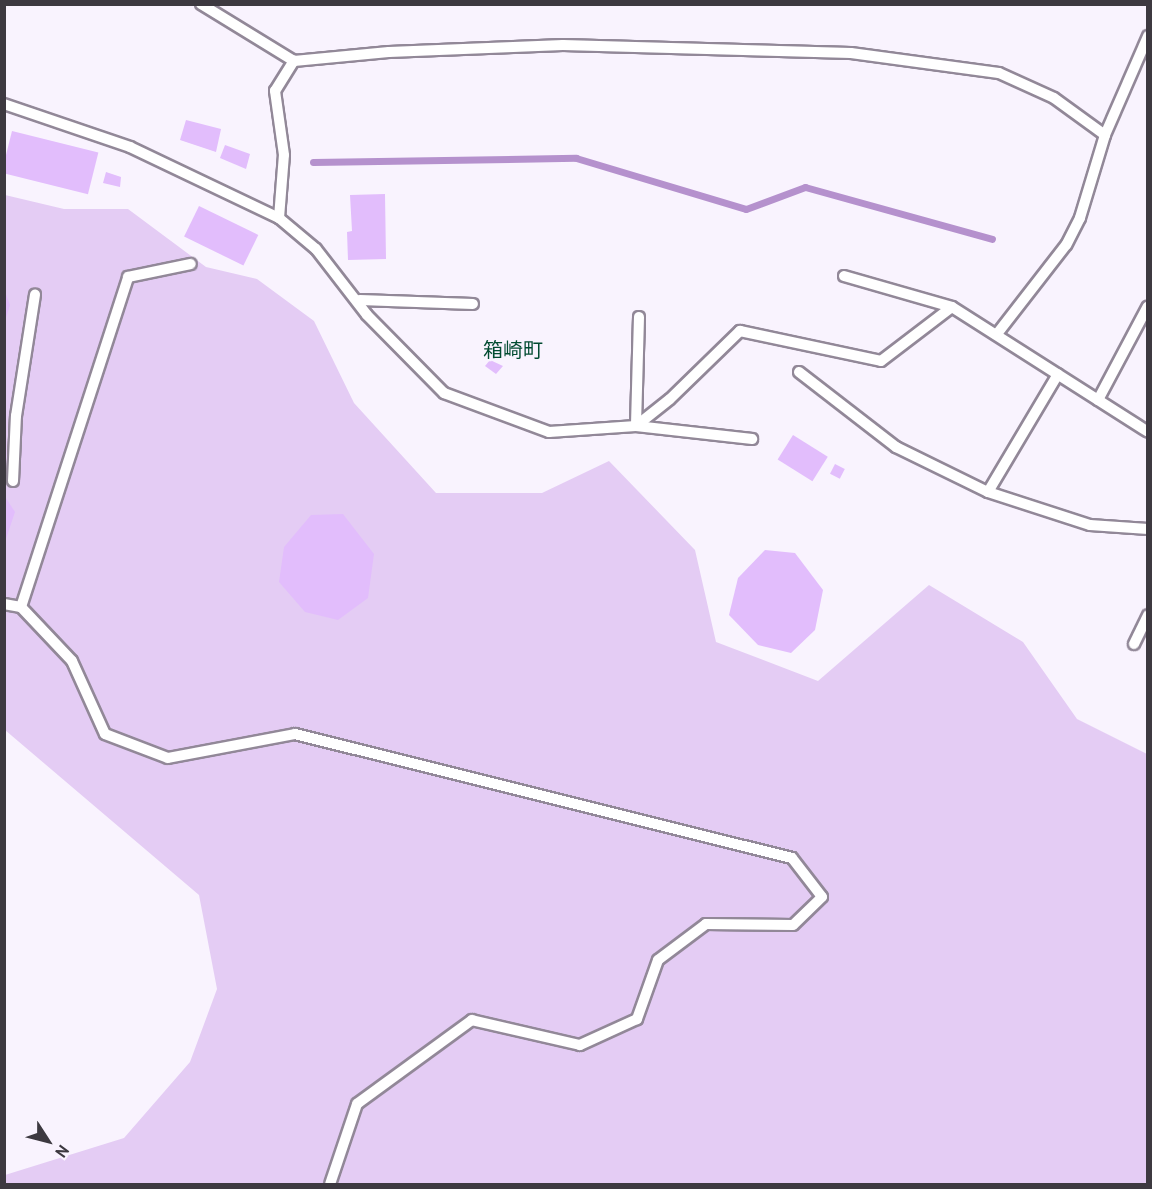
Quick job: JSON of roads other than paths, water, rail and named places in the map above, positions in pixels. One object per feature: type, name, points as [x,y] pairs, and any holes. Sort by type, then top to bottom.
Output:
[{"type":"lane","points":[[201,4],[294,61],[389,51],[563,45],[851,53],[999,73],[1054,98],[1105,135]]},
{"type":"lane","points":[[997,334],[1066,245],[1080,218],[1105,135],[1148,36]]},
{"type":"lane","points":[[279,218],[284,155],[275,91],[294,61]]},
{"type":"lane","points":[[4,104],[130,147],[279,218],[316,249],[360,300],[367,315],[444,393],[549,432],[636,426],[752,439]]},
{"type":"lane","points":[[21,607],[128,277],[191,264]]},
{"type":"lane","points":[[844,276],[952,307],[1148,432]]},
{"type":"lane","points":[[13,481],[10,417],[35,294]]},
{"type":"lane","points":[[360,300],[473,304]]},
{"type":"lane","points":[[1098,400],[1148,306]]},
{"type":"lane","points":[[636,426],[670,399],[740,331],[881,361],[952,307]]},
{"type":"lane","points":[[636,426],[639,317]]},
{"type":"lane","points":[[799,372],[896,447],[988,492],[1090,525],[1148,529]]},
{"type":"lane","points":[[988,492],[1058,374]]},
{"type":"lane","points":[[4,604],[21,607],[72,661],[105,734],[168,758],[295,734],[792,858],[822,897],[793,925],[706,924],[658,960],[637,1019],[580,1045],[472,1020],[357,1104],[330,1185]]},
{"type":"lane","points":[[1134,644],[1148,615]]},
{"type":"waterway","points":[[313,162],[576,158],[746,209],[805,187],[992,239]]},
{"type":"district","name":"箱崎町","points":[[513,350]]}]
